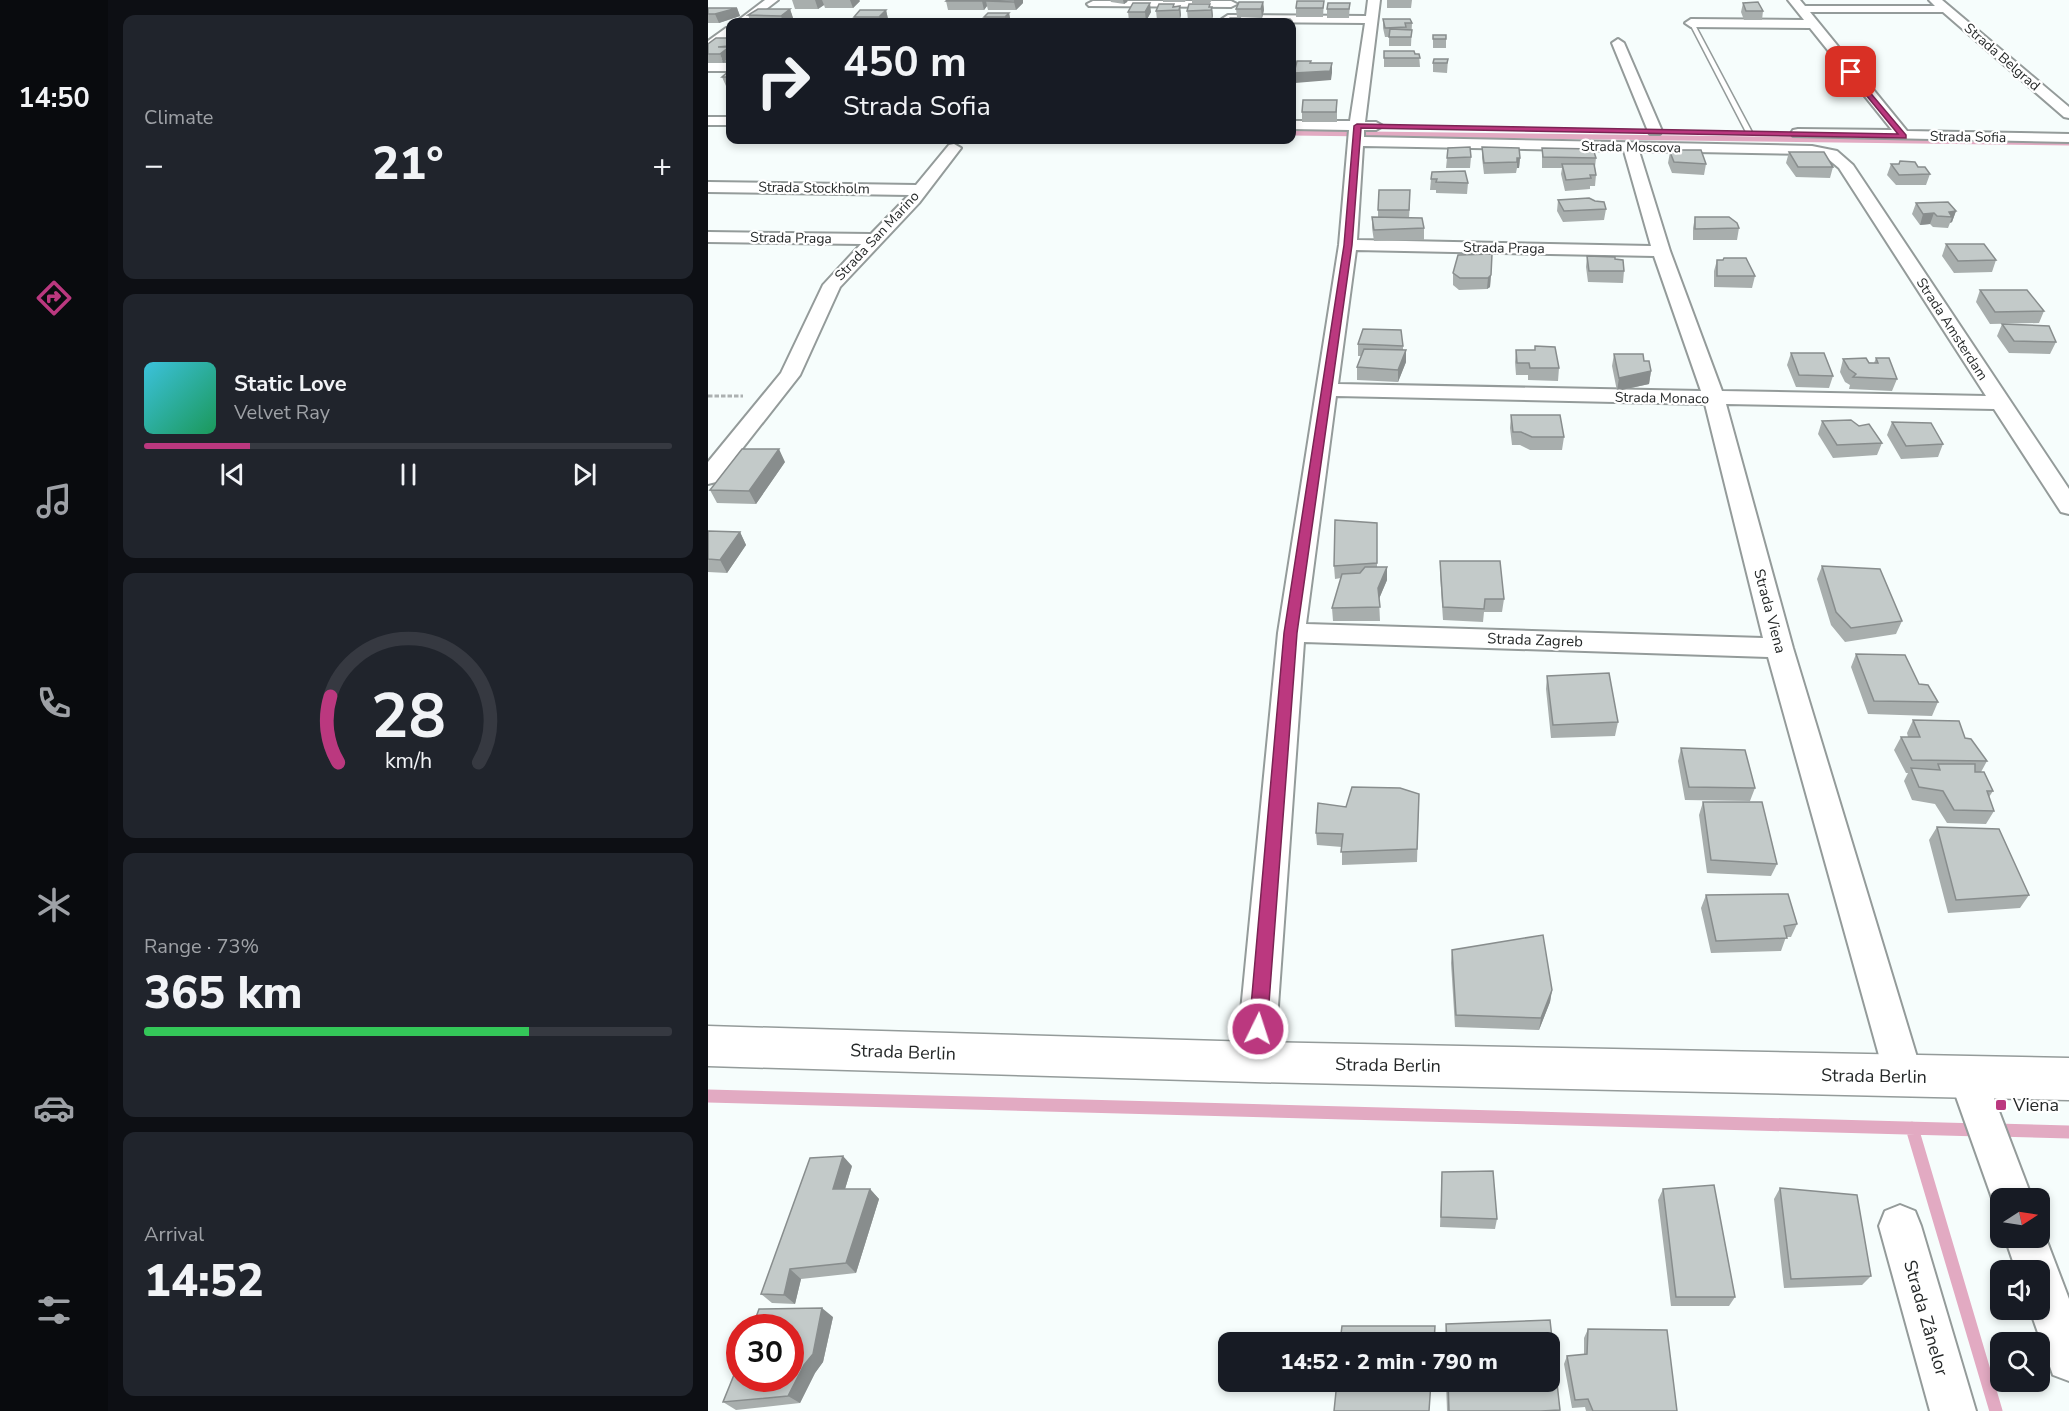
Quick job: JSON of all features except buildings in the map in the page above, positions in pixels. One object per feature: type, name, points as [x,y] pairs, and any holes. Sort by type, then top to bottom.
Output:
[{"type":"street","points":[[747,18],[772,0]]},
{"type":"street","points":[[1255,1062],[1291,633],[1348,245],[1374,0]]},
{"type":"street","name":"Strada Belgrad","points":[[1935,0],[2069,114]]},
{"type":"street","points":[[1091,6],[1232,2],[1228,18]]},
{"type":"street","points":[[1797,4],[1946,9]]},
{"type":"street","points":[[1797,4],[1904,136]]},
{"type":"street","points":[[1296,21],[1372,20]]},
{"type":"street","points":[[1691,23],[1811,24]]},
{"type":"street","points":[[708,47],[726,34]]},
{"type":"street","name":"Strada Viena","points":[[1618,43],[1648,135],[1661,251],[1714,399],[1779,648],[1904,1077]]},
{"type":"street","points":[[708,66],[726,67]]},
{"type":"street","points":[[708,121],[726,121]]},
{"type":"street","points":[[1296,126],[1358,134],[1393,127]]},
{"type":"street","name":"Strada Sofia","points":[[1785,133],[2069,138]]},
{"type":"street","name":"Strada Moscova","points":[[1358,134],[1648,135],[1812,150],[1832,154]]},
{"type":"street","name":"Strada San Marino","points":[[708,477],[790,375],[832,285],[920,190],[954,148]]},
{"type":"street","name":"Strada Amsterdam","points":[[1832,154],[1845,165],[2069,507]]},
{"type":"street","name":"Strada Stockholm","points":[[708,187],[920,190]]},
{"type":"street","name":"Strada Praga","points":[[708,237],[875,239]]},
{"type":"street","name":"Strada Praga","points":[[1348,245],[1661,251]]},
{"type":"street","name":"Strada Monaco","points":[[1325,390],[2000,403]]},
{"type":"street","name":"Strada Zagreb","points":[[1291,633],[1779,648]]},
{"type":"street","name":"Strada Berlin","points":[[708,1046],[1255,1062],[1904,1077],[1981,1113],[2069,1079]]},
{"type":"street","points":[[1981,1113],[2008,1188]]},
{"type":"street","name":"Strada Zânelor","points":[[1900,1226],[1953,1411]]},
{"type":"street","points":[[2050,1306],[2069,1359]]},
{"type":"lane","points":[[1691,23],[1750,132]]},
{"type":"waterway","points":[[1296,133],[2069,143]]},
{"type":"waterway","points":[[708,1096],[1912,1128]]},
{"type":"waterway","points":[[1912,1128],[1980,1130]]},
{"type":"waterway","points":[[1912,1128],[1996,1411]]},
{"type":"waterway","points":[[1996,1130],[2069,1132]]},
{"type":"place","name":"Viena","points":[[2001,1105]]},
{"type":"route","points":[[1258,1029],[1291,633],[1348,245],[1358,141],[1357,126],[1904,136],[1851,72]]}]
